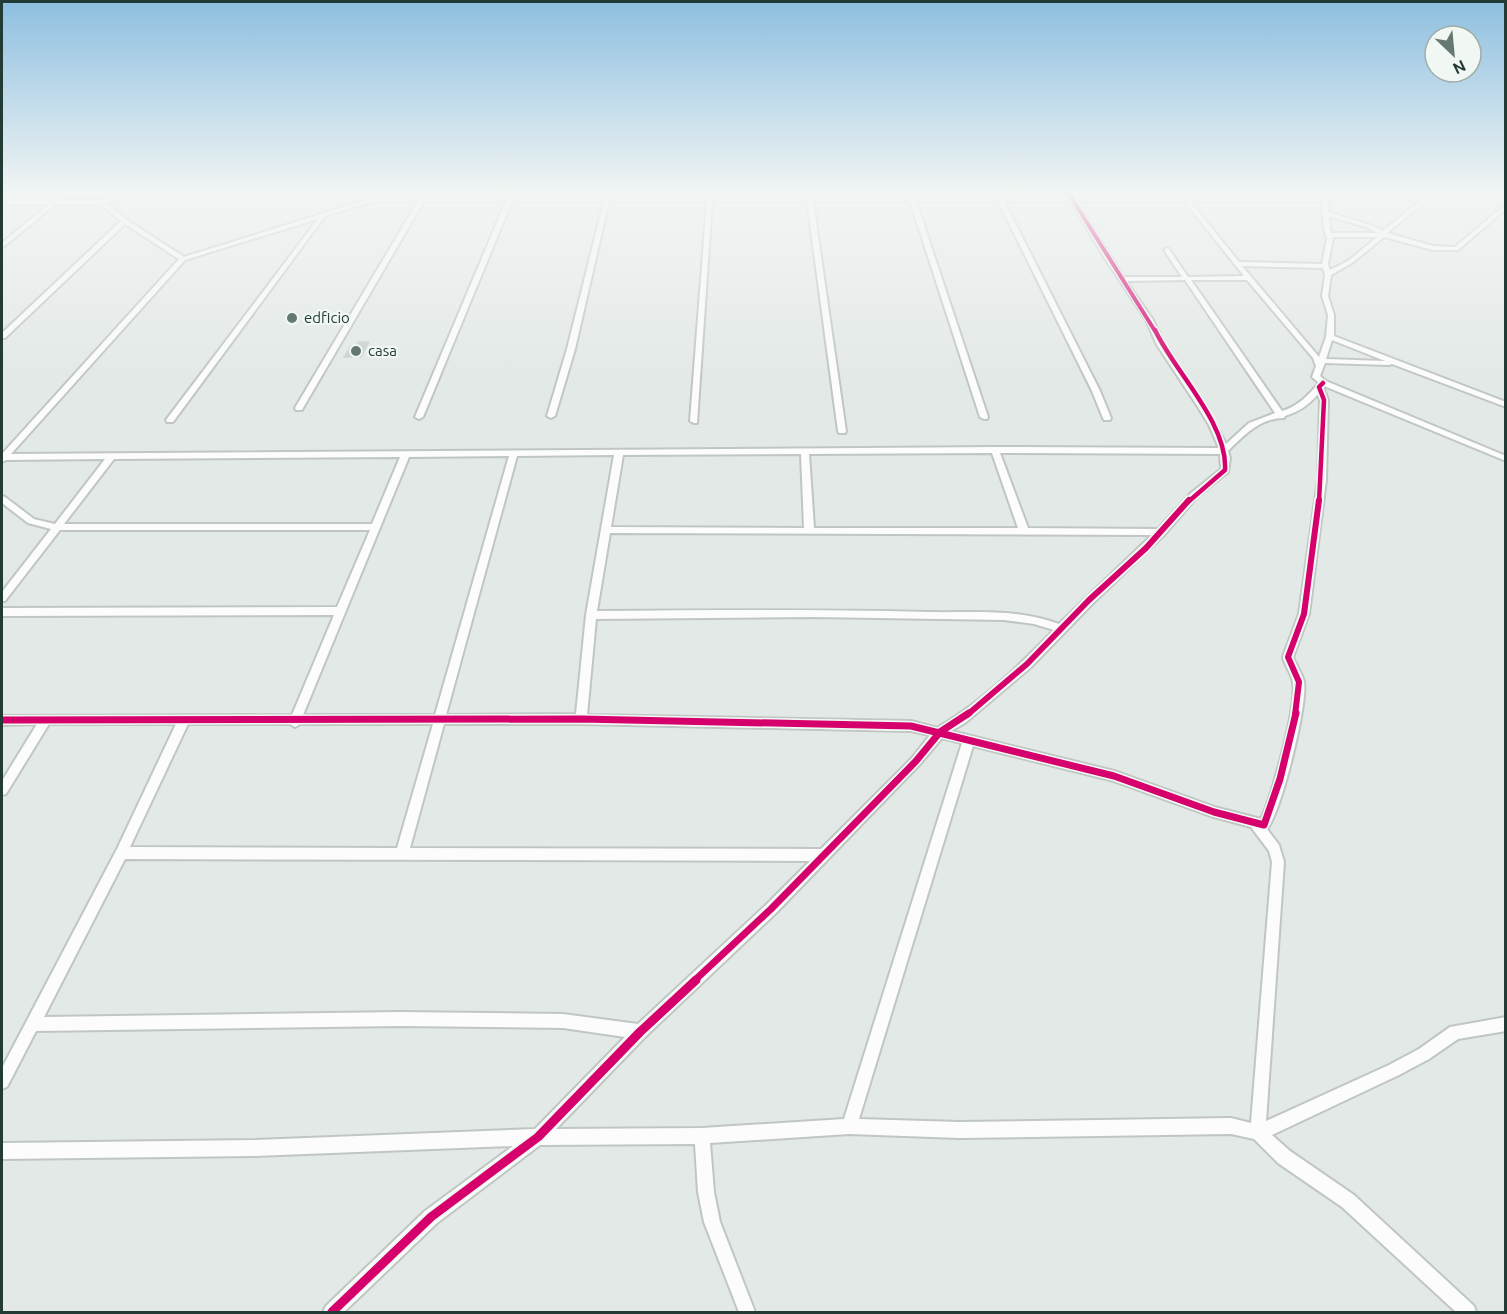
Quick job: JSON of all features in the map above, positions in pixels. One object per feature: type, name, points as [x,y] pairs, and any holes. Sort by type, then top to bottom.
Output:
[{"type":"street","points":[[2,336],[88,255]]},
{"type":"street","points":[[177,255],[183,259]]},
{"type":"street","points":[[2,457],[183,259],[195,255]]},
{"type":"street","points":[[170,420],[293,255]]},
{"type":"street","points":[[299,408],[389,255]]},
{"type":"street","points":[[419,417],[486,255]]},
{"type":"street","points":[[551,416],[571,349],[594,255]]},
{"type":"street","points":[[694,421],[705,255]]},
{"type":"street","points":[[816,255],[833,356],[842,431]]},
{"type":"street","points":[[931,255],[984,417]]},
{"type":"street","points":[[1029,255],[1096,391],[1107,418]]},
{"type":"street","points":[[332,1312],[431,1217],[538,1137],[640,1032],[771,909],[916,761],[940,732],[961,720],[989,694],[1016,674],[1162,532],[1194,495],[1225,470],[1227,464],[1224,451],[1181,374],[1161,345],[1158,334],[1140,303],[1106,255]]},
{"type":"street","points":[[1171,255],[1281,416]]},
{"type":"street","points":[[1229,255],[1321,363]]},
{"type":"street","points":[[2,720],[295,722],[581,719],[743,724],[880,723],[940,732],[1114,776],[1256,825],[1264,825],[1282,774],[1300,690],[1299,681],[1288,657],[1304,614],[1320,493],[1324,400],[1321,385],[1316,378],[1330,338],[1330,315],[1325,296],[1328,274],[1327,255]]},
{"type":"street","points":[[1328,274],[1358,255]]},
{"type":"street","points":[[1236,264],[1350,262]]},
{"type":"street","points":[[1121,279],[1247,278]]},
{"type":"street","points":[[1330,338],[1401,363],[1506,405]]},
{"type":"street","points":[[1321,363],[1401,363]]},
{"type":"street","points":[[2,457],[994,450],[1224,451],[1251,425],[1281,416],[1306,404],[1321,385]]},
{"type":"street","points":[[1321,385],[1506,459]]},
{"type":"street","points":[[994,450],[1024,531]]},
{"type":"street","points":[[805,452],[809,529]]},
{"type":"street","points":[[295,722],[406,453]]},
{"type":"street","points":[[402,853],[514,453]]},
{"type":"street","points":[[581,719],[591,615],[619,453]]},
{"type":"street","points":[[2,598],[112,456]]},
{"type":"street","points":[[2,499],[31,521],[56,527],[376,527]]},
{"type":"street","points":[[606,530],[1162,532]]},
{"type":"street","points":[[2,612],[340,612]]},
{"type":"street","points":[[591,615],[835,613],[936,616],[1036,619],[1061,629]]},
{"type":"street","points":[[2,790],[46,720]]},
{"type":"street","points":[[2,1082],[121,853],[184,720]]},
{"type":"street","points":[[849,1125],[969,739]]},
{"type":"street","points":[[1256,825],[1275,849],[1278,862],[1258,1132]]},
{"type":"street","points":[[121,853],[823,855]]},
{"type":"street","points":[[32,1024],[400,1019],[563,1022],[640,1032]]},
{"type":"street","points":[[1258,1132],[1281,1124],[1414,1059],[1455,1032],[1506,1024]]},
{"type":"street","points":[[2,1151],[255,1148],[538,1137],[702,1136],[849,1125],[959,1130],[1231,1126],[1258,1132],[1284,1157],[1348,1201],[1468,1312]]},
{"type":"street","points":[[702,1136],[706,1192],[712,1222],[747,1312]]},
{"type":"building","name":"casa","points":[[359,342],[369,342],[361,357],[344,357],[351,346],[356,346]]},
{"type":"cycle path","points":[[332,1312],[431,1217],[538,1137],[640,1032],[771,909],[916,761],[940,732],[961,720],[1027,664],[1089,600],[1146,548],[1194,495],[1225,470],[1226,458],[1213,425],[1106,255]]},
{"type":"cycle path","points":[[2,720],[581,719],[911,726],[1114,776],[1214,812],[1264,825],[1280,779],[1298,697],[1299,682],[1288,657],[1304,614],[1322,480],[1324,400],[1319,387],[1323,383]]},
{"type":"place","name":"edficio","points":[[292,318]]},
{"type":"place","name":"casa","points":[[356,351]]}]
